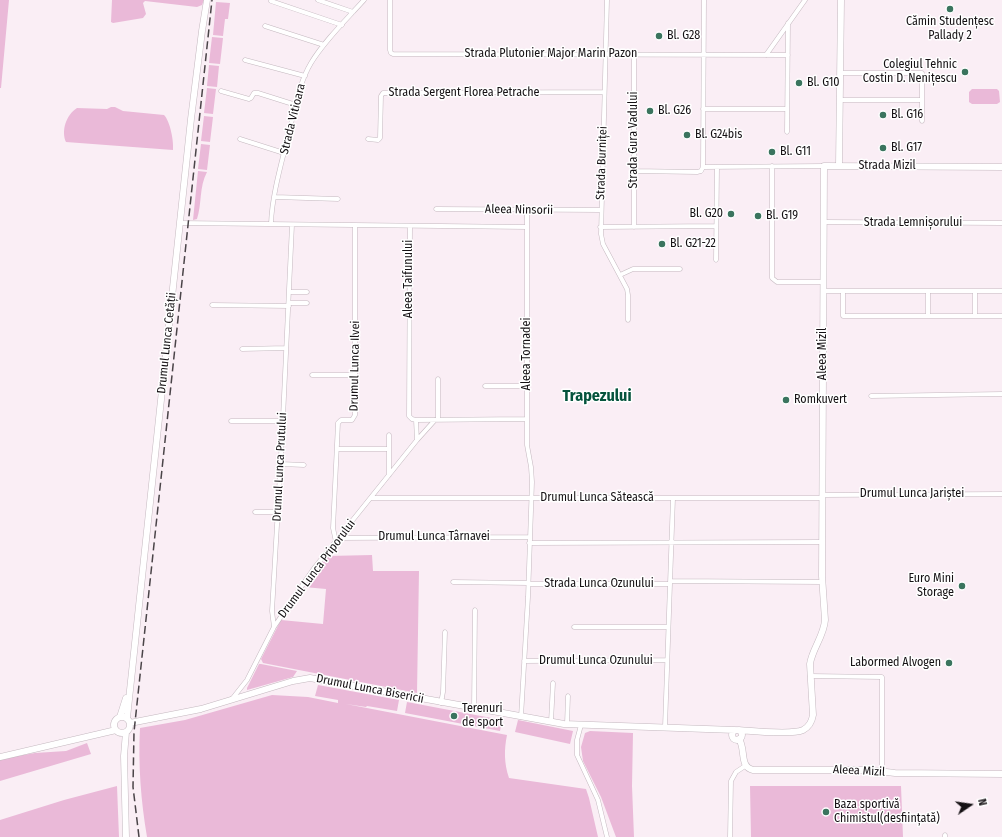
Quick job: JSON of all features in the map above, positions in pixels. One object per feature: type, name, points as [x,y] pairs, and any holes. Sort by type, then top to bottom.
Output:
[{"type":"street","name":"Drumul Lunca Cetății","points":[[126,837],[124,756],[119,730],[129,728],[126,719],[196,74],[208,0]]},
{"type":"street","points":[[318,0],[353,12]]},
{"type":"street","name":"Strada Vitioara","points":[[271,224],[284,153],[304,76],[324,45],[364,0]]},
{"type":"street","name":"Strada Plutonier Major Marin Pazon","points":[[390,0],[390,50],[393,54],[788,55]]},
{"type":"street","name":"Strada Burniței","points":[[607,0],[600,227],[603,244],[628,292],[628,320]]},
{"type":"street","points":[[703,167],[704,0]]},
{"type":"street","points":[[766,55],[804,0]]},
{"type":"street","points":[[839,166],[841,0]]},
{"type":"street","points":[[271,1],[342,24]]},
{"type":"street","points":[[787,132],[788,23]]},
{"type":"street","points":[[265,26],[324,45]]},
{"type":"street","name":"Strada Gura Vadului","points":[[634,54],[634,226]]},
{"type":"street","points":[[245,60],[304,76]]},
{"type":"street","points":[[840,73],[922,73],[922,121]]},
{"type":"street","points":[[221,91],[249,99],[254,93],[258,93],[296,105]]},
{"type":"street","name":"Strada Sergent Florea Petrache","points":[[368,139],[378,140],[380,138],[381,96],[383,93],[604,92]]},
{"type":"street","points":[[840,100],[922,100]]},
{"type":"street","points":[[703,109],[787,109]]},
{"type":"street","points":[[240,139],[284,153]]},
{"type":"street","points":[[772,166],[772,278],[777,282],[823,282]]},
{"type":"street","name":"Strada Mizil","points":[[634,171],[697,172],[701,171],[703,167],[772,166],[1002,167]]},
{"type":"street","name":"Aleea Mizil","points":[[737,730],[791,732],[804,729],[810,724],[813,715],[810,676],[811,656],[825,624],[822,582],[824,166]]},
{"type":"street","points":[[716,260],[717,167]]},
{"type":"street","points":[[275,197],[338,199]]},
{"type":"street","name":"Aleea Ninsorii","points":[[436,209],[601,210]]},
{"type":"street","name":"Aleea Tornadei","points":[[528,210],[527,450],[532,475],[531,498]]},
{"type":"street","name":"Strada Lemnișorului","points":[[824,222],[1002,223]]},
{"type":"street","points":[[180,223],[410,226]]},
{"type":"street","name":"Drumul Lunca Prutului","points":[[274,627],[272,611],[281,464],[292,225]]},
{"type":"street","name":"Drumul Lunca Ilvei","points":[[337,540],[333,528],[339,421],[352,420],[355,415],[355,226]]},
{"type":"street","name":"Aleea Taifunului","points":[[417,440],[416,420],[410,418],[408,413],[410,226],[527,226]]},
{"type":"street","points":[[600,227],[716,226]]},
{"type":"street","points":[[620,275],[633,269],[680,268]]},
{"type":"street","points":[[823,291],[1002,291]]},
{"type":"street","points":[[843,291],[843,316],[1002,316]]},
{"type":"street","points":[[928,291],[928,316]]},
{"type":"street","points":[[975,291],[975,316]]},
{"type":"street","points":[[289,292],[307,292]]},
{"type":"street","points":[[212,305],[307,304]]},
{"type":"street","points":[[242,349],[286,348]]},
{"type":"street","points":[[312,375],[355,376]]},
{"type":"street","points":[[437,420],[438,379]]},
{"type":"street","points":[[485,386],[527,386]]},
{"type":"street","points":[[871,396],[1002,394]]},
{"type":"street","points":[[416,420],[527,419]]},
{"type":"street","name":"Drumul Lunca Priporului","points":[[230,700],[240,691],[247,680],[274,627],[299,590],[417,440],[437,420]]},
{"type":"street","points":[[231,421],[283,421]]},
{"type":"street","points":[[389,435],[389,475]]},
{"type":"street","points":[[337,449],[389,449]]},
{"type":"street","points":[[281,464],[304,465]]},
{"type":"street","name":"Drumul Lunca Jariștei","points":[[822,496],[1002,494]]},
{"type":"street","name":"Drumul Lunca Sătească","points":[[371,498],[673,498],[822,496]]},
{"type":"street","points":[[521,717],[531,498]]},
{"type":"street","name":"Drumul Lunca Ozunului","points":[[665,727],[673,498]]},
{"type":"street","points":[[255,512],[278,512]]},
{"type":"street","name":"Drumul Lunca Târnavei","points":[[337,540],[529,537]]},
{"type":"street","points":[[529,543],[822,542]]},
{"type":"street","name":"Strada Lunca Ozunului","points":[[453,582],[528,584],[822,582]]},
{"type":"street","points":[[474,709],[475,610]]},
{"type":"street","points":[[574,627],[668,627]]},
{"type":"street","name":"Drumul Lunca Bisericii","points":[[441,703],[443,692],[445,632]]},
{"type":"street","name":"Drumul Lunca Ozunului","points":[[524,661],[667,660]]},
{"type":"street","points":[[810,676],[882,677],[882,772]]},
{"type":"street","name":"Drumul Lunca Bisericii","points":[[230,700],[289,682],[310,678],[551,722],[581,725],[665,727]]},
{"type":"street","points":[[551,722],[553,683]]},
{"type":"street","points":[[566,724],[568,696]]},
{"type":"street","points":[[0,757],[119,730],[116,720],[187,712],[230,700]]},
{"type":"street","points":[[581,725],[577,740],[578,755],[598,800],[607,837]]},
{"type":"street","points":[[665,727],[737,730],[742,735],[736,738]]},
{"type":"street","points":[[707,729],[736,738],[743,747],[745,766],[736,772],[731,781],[730,837]]},
{"type":"street","name":"Aleea Mizil","points":[[745,766],[753,770],[869,770],[895,773],[1002,774]]},
{"type":"shaded area","points":[[0,0],[9,0],[1,88],[0,88]]},
{"type":"shaded area","points":[[112,0],[204,0],[202,5],[197,7],[145,1],[143,3],[146,14],[143,18],[113,23],[111,22]]},
{"type":"shaded area","points":[[216,2],[230,3],[228,19],[225,19],[223,36],[213,35]]},
{"type":"shaded area","points":[[212,37],[223,38],[220,64],[209,63]]},
{"type":"shaded area","points":[[209,65],[219,66],[217,87],[207,86]]},
{"type":"shaded area","points":[[207,88],[216,89],[213,114],[204,113]]},
{"type":"shaded area","points":[[972,89],[997,89],[999,91],[1000,102],[997,104],[972,104],[969,102],[969,92]]},
{"type":"shaded area","points":[[115,107],[123,111],[164,115],[171,131],[173,150],[66,142],[64,128],[67,119],[73,111],[77,108],[107,109]]},
{"type":"shaded area","points":[[204,116],[213,117],[210,142],[201,141]]},
{"type":"shaded area","points":[[201,144],[210,145],[207,170],[198,169]]},
{"type":"shaded area","points":[[198,171],[207,172],[204,178],[197,219],[193,220]]},
{"type":"shaded area","points":[[372,555],[373,571],[419,571],[417,693],[263,663],[261,659],[281,620],[323,624],[326,589],[304,587],[328,556]]},
{"type":"shaded area","points":[[259,664],[297,671],[293,677],[247,690]]},
{"type":"shaded area","points":[[318,685],[399,700],[397,711],[346,704],[507,735],[505,756],[509,778],[586,789],[598,837],[147,837],[140,783],[140,728],[185,720],[272,695],[308,697],[338,703],[338,700],[315,696]]},
{"type":"shaded area","name":"Terenuri de sport","points":[[407,702],[502,720],[500,731],[405,713]]},
{"type":"shaded area","points":[[518,720],[573,731],[570,744],[515,732]]},
{"type":"shaded area","points":[[590,731],[633,733],[632,786],[634,837],[616,837],[601,797],[583,761],[581,747],[585,733]]},
{"type":"shaded area","points":[[87,743],[91,754],[0,781],[0,759],[35,753],[66,751]]},
{"type":"shaded area","points":[[117,786],[119,837],[0,837],[0,820],[64,800]]},
{"type":"shaded area","name":"Baza sportivă Chimistul(desființată)","points":[[750,786],[901,786],[903,837],[751,837]]},
{"type":"railway","points":[[139,837],[133,787],[134,732],[212,0]]},
{"type":"place","name":"Cămin Studențesc Pallady 2","points":[[950,9]]},
{"type":"place","name":"Bl. G28","points":[[659,36]]},
{"type":"place","name":"Colegiul Tehnic Costin D. Nenițescu","points":[[965,72]]},
{"type":"place","name":"Bl. G10","points":[[799,83]]},
{"type":"place","name":"Bl. G26","points":[[650,111]]},
{"type":"place","name":"Bl. G16","points":[[883,115]]},
{"type":"place","name":"Bl. G24bis","points":[[687,135]]},
{"type":"place","name":"Bl. G17","points":[[883,148]]},
{"type":"place","name":"Bl. G11","points":[[772,152]]},
{"type":"place","name":"Bl. G20","points":[[731,214]]},
{"type":"place","name":"Bl. G19","points":[[758,216]]},
{"type":"place","name":"Bl. G21-22","points":[[662,244]]},
{"type":"place","name":"Romkuvert","points":[[786,400]]},
{"type":"place","name":"Euro Mini Storage","points":[[962,586]]},
{"type":"place","name":"Labormed Alvogen","points":[[949,663]]},
{"type":"place","name":"Terenuri de sport","points":[[454,716]]},
{"type":"place","name":"Baza sportivă Chimistul(desființată)","points":[[826,812]]},
{"type":"district","name":"Trapezului","points":[[597,397]]}]
